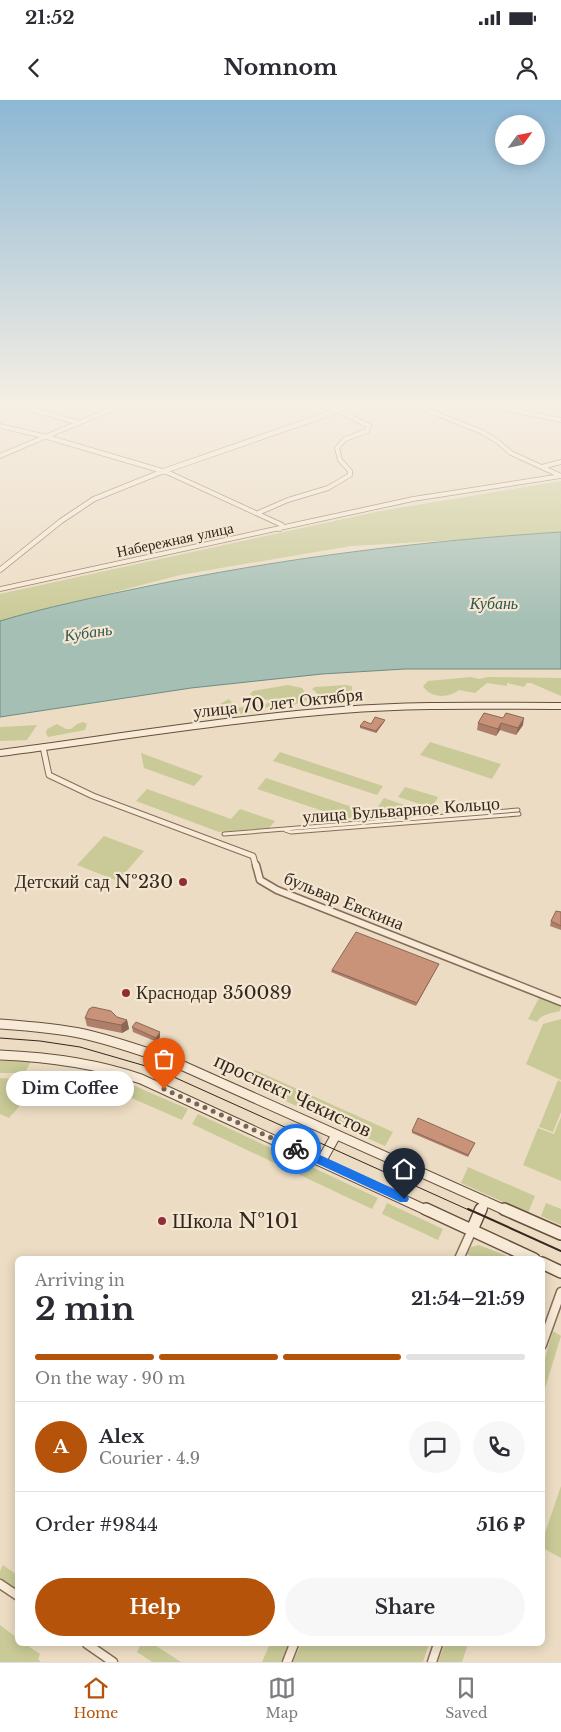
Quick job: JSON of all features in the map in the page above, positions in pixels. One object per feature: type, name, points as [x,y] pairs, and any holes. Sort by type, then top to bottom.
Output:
[{"type":"main road","name":"улица 70 лет Октября","points":[[0,753],[290,715],[342,710],[410,706],[561,706]]},
{"type":"main road","name":"проспект Чекистов","points":[[0,1024],[40,1027],[83,1034],[153,1054],[561,1234]]},
{"type":"main road","points":[[0,1055],[62,1059],[125,1073],[322,1160],[528,1256]]},
{"type":"main road","points":[[322,1160],[336,1135]]},
{"type":"main road","points":[[472,1230],[484,1201]]},
{"type":"main road","points":[[545,1264],[561,1272]]},
{"type":"street","points":[[0,570],[78,509],[113,491],[145,478]]},
{"type":"street","points":[[180,478],[258,513],[281,527]]},
{"type":"street","points":[[258,513],[342,482],[347,478]]},
{"type":"street","name":"Набережная улица","points":[[0,589],[414,499],[549,478]]},
{"type":"street","name":"бульвар Евскина","points":[[43,747],[48,775],[93,796],[253,856],[260,880],[277,890],[561,1002]]},
{"type":"street","name":"улица Бульварное Кольцо","points":[[224,834],[284,829],[291,832],[519,812]]},
{"type":"street","points":[[460,1256],[472,1230]]},
{"type":"street","points":[[545,1337],[561,1292]]},
{"type":"street","points":[[0,1584],[15,1594]]},
{"type":"street","points":[[90,1646],[113,1662]]},
{"type":"street","points":[[286,1662],[293,1646]]},
{"type":"street","points":[[432,1662],[437,1646]]},
{"type":"green space","points":[[561,481],[561,534],[351,546],[180,575],[0,622],[0,594],[380,511]]},
{"type":"green space","points":[[471,677],[479,679],[488,677],[561,678],[561,696],[531,683],[527,683],[524,687],[507,683],[507,686],[487,683],[475,693],[459,690],[445,696],[435,695],[423,686],[428,681]]},
{"type":"green space","points":[[288,685],[302,688],[308,697],[307,700],[293,705],[282,704],[281,707],[253,708],[236,716],[213,717],[211,709],[229,699],[236,708],[266,704],[270,702],[269,700],[254,697],[250,694],[253,691]]},
{"type":"green space","points":[[352,686],[352,692],[319,695],[312,689],[315,687]]},
{"type":"green space","points":[[83,722],[87,724],[85,730],[48,737],[46,733],[47,729],[57,724],[66,729],[71,729]]},
{"type":"green space","points":[[37,725],[27,740],[0,741],[0,727]]},
{"type":"green space","points":[[430,742],[501,764],[492,779],[420,755]]},
{"type":"green space","points":[[280,752],[383,786],[377,795],[273,761]]},
{"type":"green space","points":[[141,753],[203,776],[194,786],[144,768]]},
{"type":"green space","points":[[266,778],[373,814],[384,798],[404,805],[396,819],[344,818],[257,789]]},
{"type":"green space","points":[[405,787],[438,797],[432,808],[398,797]]},
{"type":"green space","points":[[147,789],[231,819],[240,809],[275,821],[269,828],[219,832],[136,801]]},
{"type":"green space","points":[[104,836],[144,851],[118,881],[77,865]]},
{"type":"green space","points":[[539,998],[561,1006],[560,1011],[550,1013],[537,1022],[528,1019]]},
{"type":"green space","points":[[561,1019],[561,1080],[526,1064],[543,1024]]},
{"type":"green space","points":[[0,1061],[31,1061],[25,1073],[0,1073]]},
{"type":"green space","points":[[255,1070],[393,1132],[385,1146],[246,1083]]},
{"type":"green space","points":[[0,1078],[42,1081],[9,1118],[0,1114]]},
{"type":"green space","points":[[558,1080],[561,1082],[561,1112],[553,1132],[539,1127]]},
{"type":"green space","points":[[128,1083],[188,1109],[182,1120],[120,1093]]},
{"type":"green space","points":[[198,1114],[378,1198],[372,1209],[192,1124]]},
{"type":"green space","points":[[561,1117],[561,1181],[523,1165],[538,1128],[554,1134]]},
{"type":"green space","points":[[468,1167],[535,1196],[528,1213],[461,1183]]},
{"type":"green space","points":[[387,1203],[443,1229],[438,1240],[382,1214]]},
{"type":"green space","points":[[546,1203],[561,1209],[561,1225],[541,1216]]},
{"type":"green space","points":[[479,1245],[507,1256],[471,1256],[467,1254],[471,1247]]},
{"type":"green space","points":[[553,1331],[561,1336],[545,1388],[545,1358]]},
{"type":"green space","points":[[561,1486],[561,1558],[545,1549],[545,1533]]},
{"type":"green space","points":[[3,1565],[15,1574],[15,1591],[0,1581],[0,1571]]},
{"type":"green space","points":[[0,1625],[15,1636],[15,1646],[28,1646],[40,1654],[38,1659],[41,1662],[0,1662]]},
{"type":"green space","points":[[140,1646],[156,1646],[181,1662],[152,1662],[137,1652]]},
{"type":"green space","points":[[269,1646],[287,1646],[281,1662],[262,1662]]},
{"type":"green space","points":[[300,1646],[428,1646],[423,1662],[293,1662]]},
{"type":"green space","points":[[444,1646],[467,1646],[462,1662],[438,1662]]},
{"type":"water","name":"Кубань","points":[[561,532],[561,669],[405,669],[322,674],[191,688],[0,717],[0,621],[90,598],[248,567],[456,540]]},
{"type":"building","points":[[484,713],[503,718],[506,713],[524,718],[518,728],[501,723],[498,729],[478,723]]},
{"type":"building","points":[[375,717],[385,720],[376,731],[360,726],[364,721],[371,724]]},
{"type":"building","points":[[556,911],[561,912],[561,926],[551,921]]},
{"type":"building","points":[[356,932],[439,964],[417,1003],[332,970]]},
{"type":"building","points":[[93,1007],[111,1011],[117,1017],[127,1020],[121,1025],[85,1018],[89,1009]]},
{"type":"building","points":[[136,1022],[160,1032],[156,1038],[132,1027]]},
{"type":"building","points":[[418,1118],[475,1143],[468,1155],[412,1131]]},
{"type":"tram line","points":[[0,1038],[80,1047],[156,1069],[471,1211]]},
{"type":"tram line","points":[[468,1209],[561,1251]]},
{"type":"way so far","points":[[164,1089],[296,1149]]},
{"type":"place","name":"Детский сад №230","points":[[183,882]]},
{"type":"place","name":"Краснодар 350089","points":[[126,993]]},
{"type":"place","name":"Dim Coffee","points":[[164,1089]]},
{"type":"place","name":"Школа №101","points":[[162,1221]]},
{"type":"route","points":[[296,1149],[404,1199]]}]
